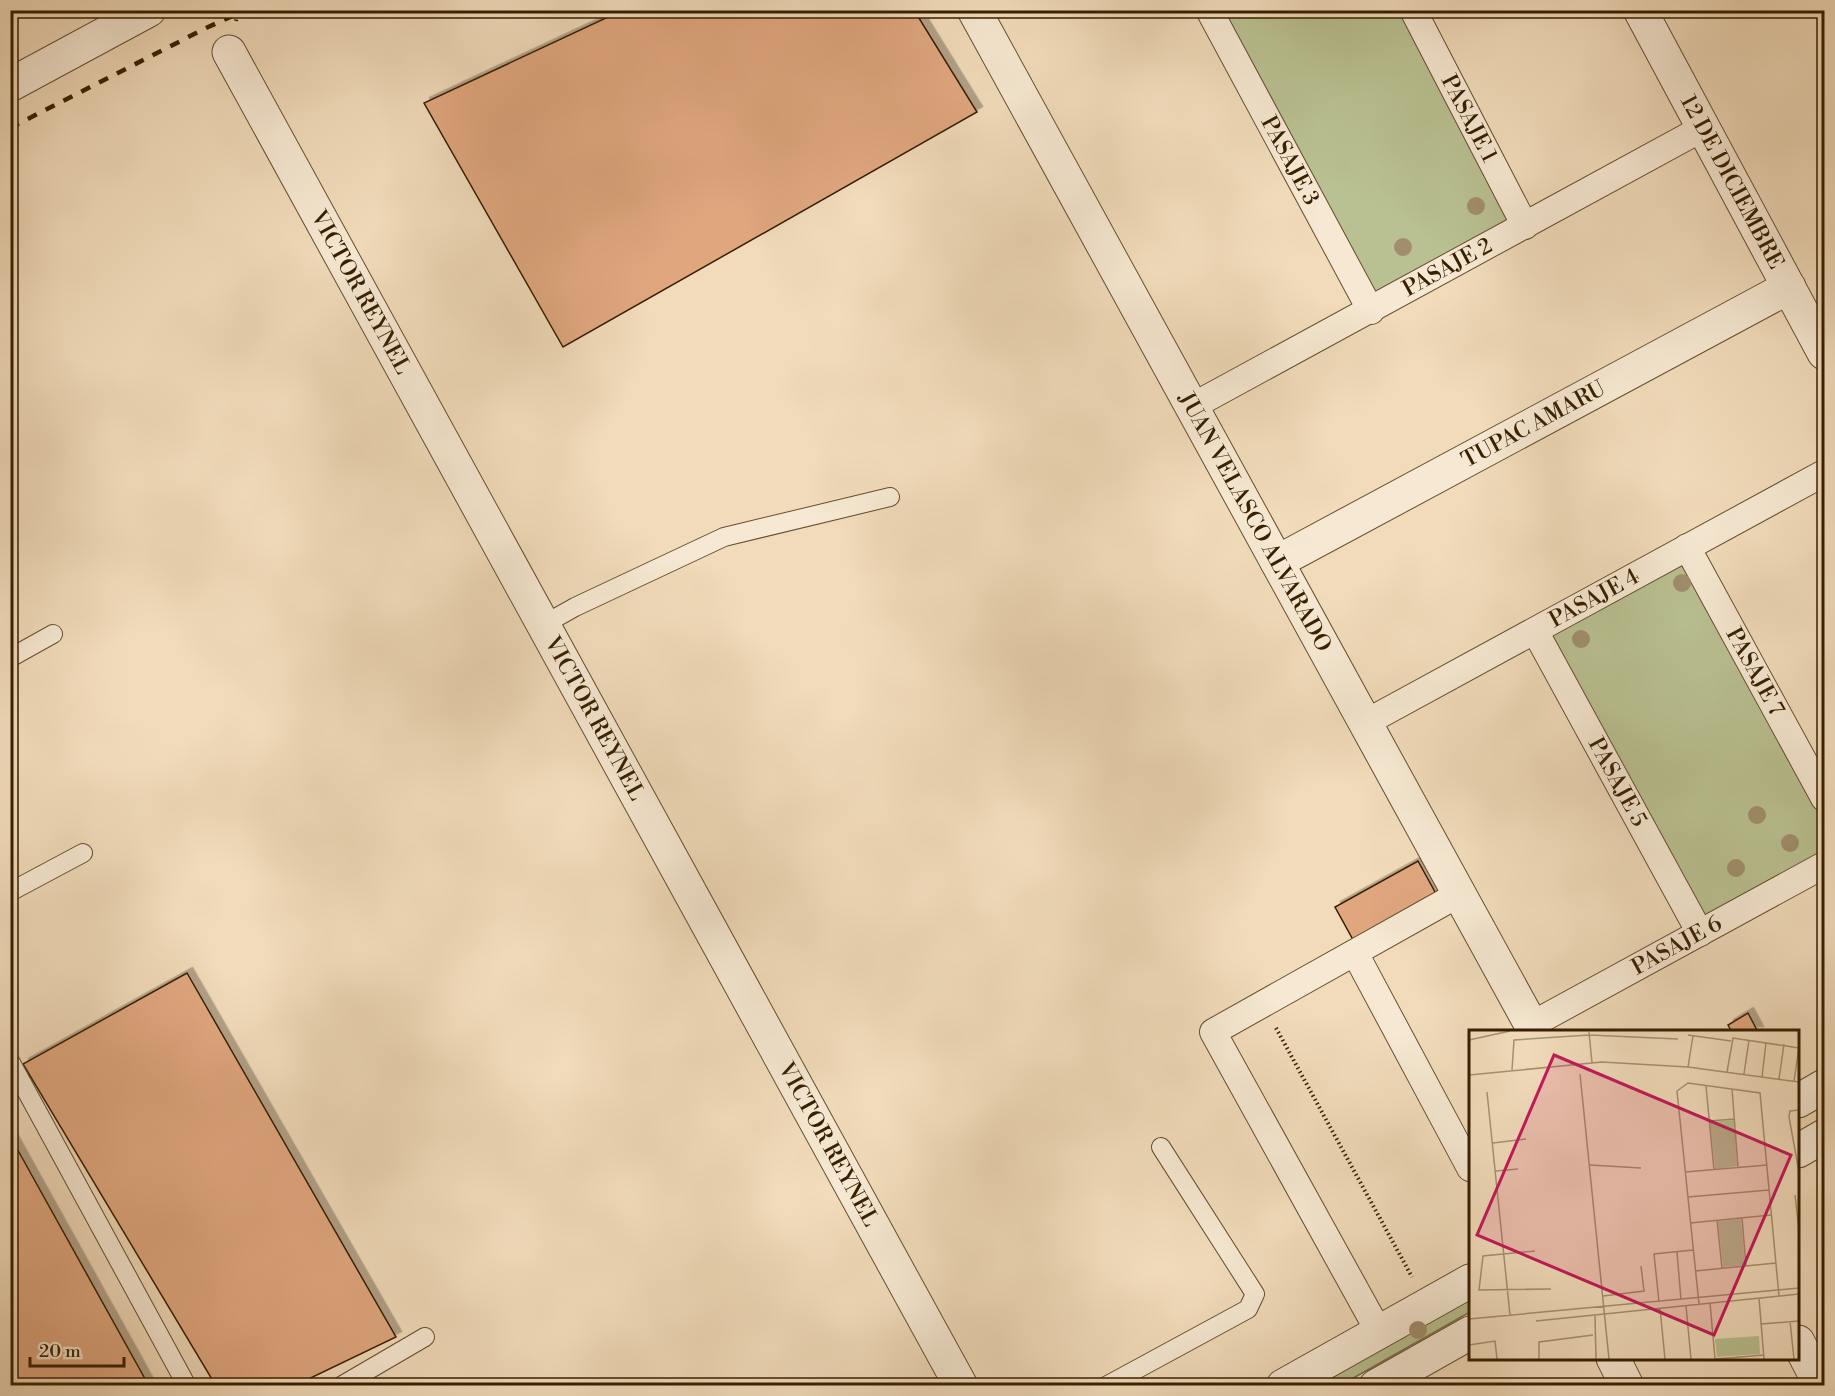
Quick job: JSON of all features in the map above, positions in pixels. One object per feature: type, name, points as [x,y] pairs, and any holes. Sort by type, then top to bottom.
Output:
[{"type":"street","points":[[10,85],[149,10]]},
{"type":"street","name":"JUAN VELASCO ALVARADO","points":[[974,10],[1533,1028]]},
{"type":"street","name":"PASAJE 3","points":[[1209,10],[1371,311]]},
{"type":"street","name":"PASAJE 1","points":[[1413,10],[1525,226]]},
{"type":"street","name":"12 DE DICIEMBRE","points":[[1640,10],[1824,353]]},
{"type":"street","name":"VICTOR REYNEL","points":[[229,52],[962,1386]]},
{"type":"street","name":"PASAJE 2","points":[[1191,407],[1371,311],[1703,128]]},
{"type":"street","name":"TUPAC AMARU","points":[[1277,562],[1789,286]]},
{"type":"street","name":"PASAJE 4","points":[[1365,723],[1824,472]]},
{"type":"street","name":"PASAJE 7","points":[[1688,547],[1824,798]]},
{"type":"street","name":"PASAJE 5","points":[[1535,631],[1700,933]]},
{"type":"street","name":"PASAJE 6","points":[[1533,1028],[1824,865]]},
{"type":"street","points":[[1379,1332],[1214,1032],[1460,894]]},
{"type":"street","points":[[1355,953],[1469,1166]]},
{"type":"street","points":[[1799,1100],[1824,1086]]},
{"type":"street","points":[[1799,1150],[1824,1136]]},
{"type":"street","points":[[1283,1386],[1469,1282]]},
{"type":"street","points":[[1397,1380],[1469,1334]]},
{"type":"street","points":[[1799,1346],[1821,1386]]},
{"type":"street","points":[[1614,1360],[1627,1386]]},
{"type":"lane","points":[[543,625],[575,607],[724,537],[890,497]]},
{"type":"lane","points":[[10,658],[53,634]]},
{"type":"lane","points":[[10,892],[83,853]]},
{"type":"lane","points":[[10,1061],[187,1386]]},
{"type":"lane","points":[[1106,1386],[1248,1309],[1255,1294],[1161,1147]]},
{"type":"lane","points":[[341,1386],[425,1337]]},
{"type":"path","points":[[1275,1028],[1427,1305]]},
{"type":"green space","points":[[1218,11],[1406,11],[1516,222],[1375,301]]},
{"type":"green space","points":[[1687,555],[1824,810],[1824,856],[1704,921],[1542,635]]},
{"type":"green space","points":[[1469,1284],[1469,1313],[1341,1385],[1286,1386]]},
{"type":"building","points":[[623,10],[914,10],[977,112],[563,347],[424,103]]},
{"type":"building","points":[[1418,861],[1440,901],[1357,947],[1335,907]]},
{"type":"building","points":[[187,973],[396,1337],[294,1386],[216,1386],[23,1064]]},
{"type":"building","points":[[1748,1013],[1757,1030],[1731,1030],[1728,1025]]},
{"type":"building","points":[[10,1136],[149,1386],[10,1386]]},
{"type":"railway","points":[[10,128],[246,10]]}]
